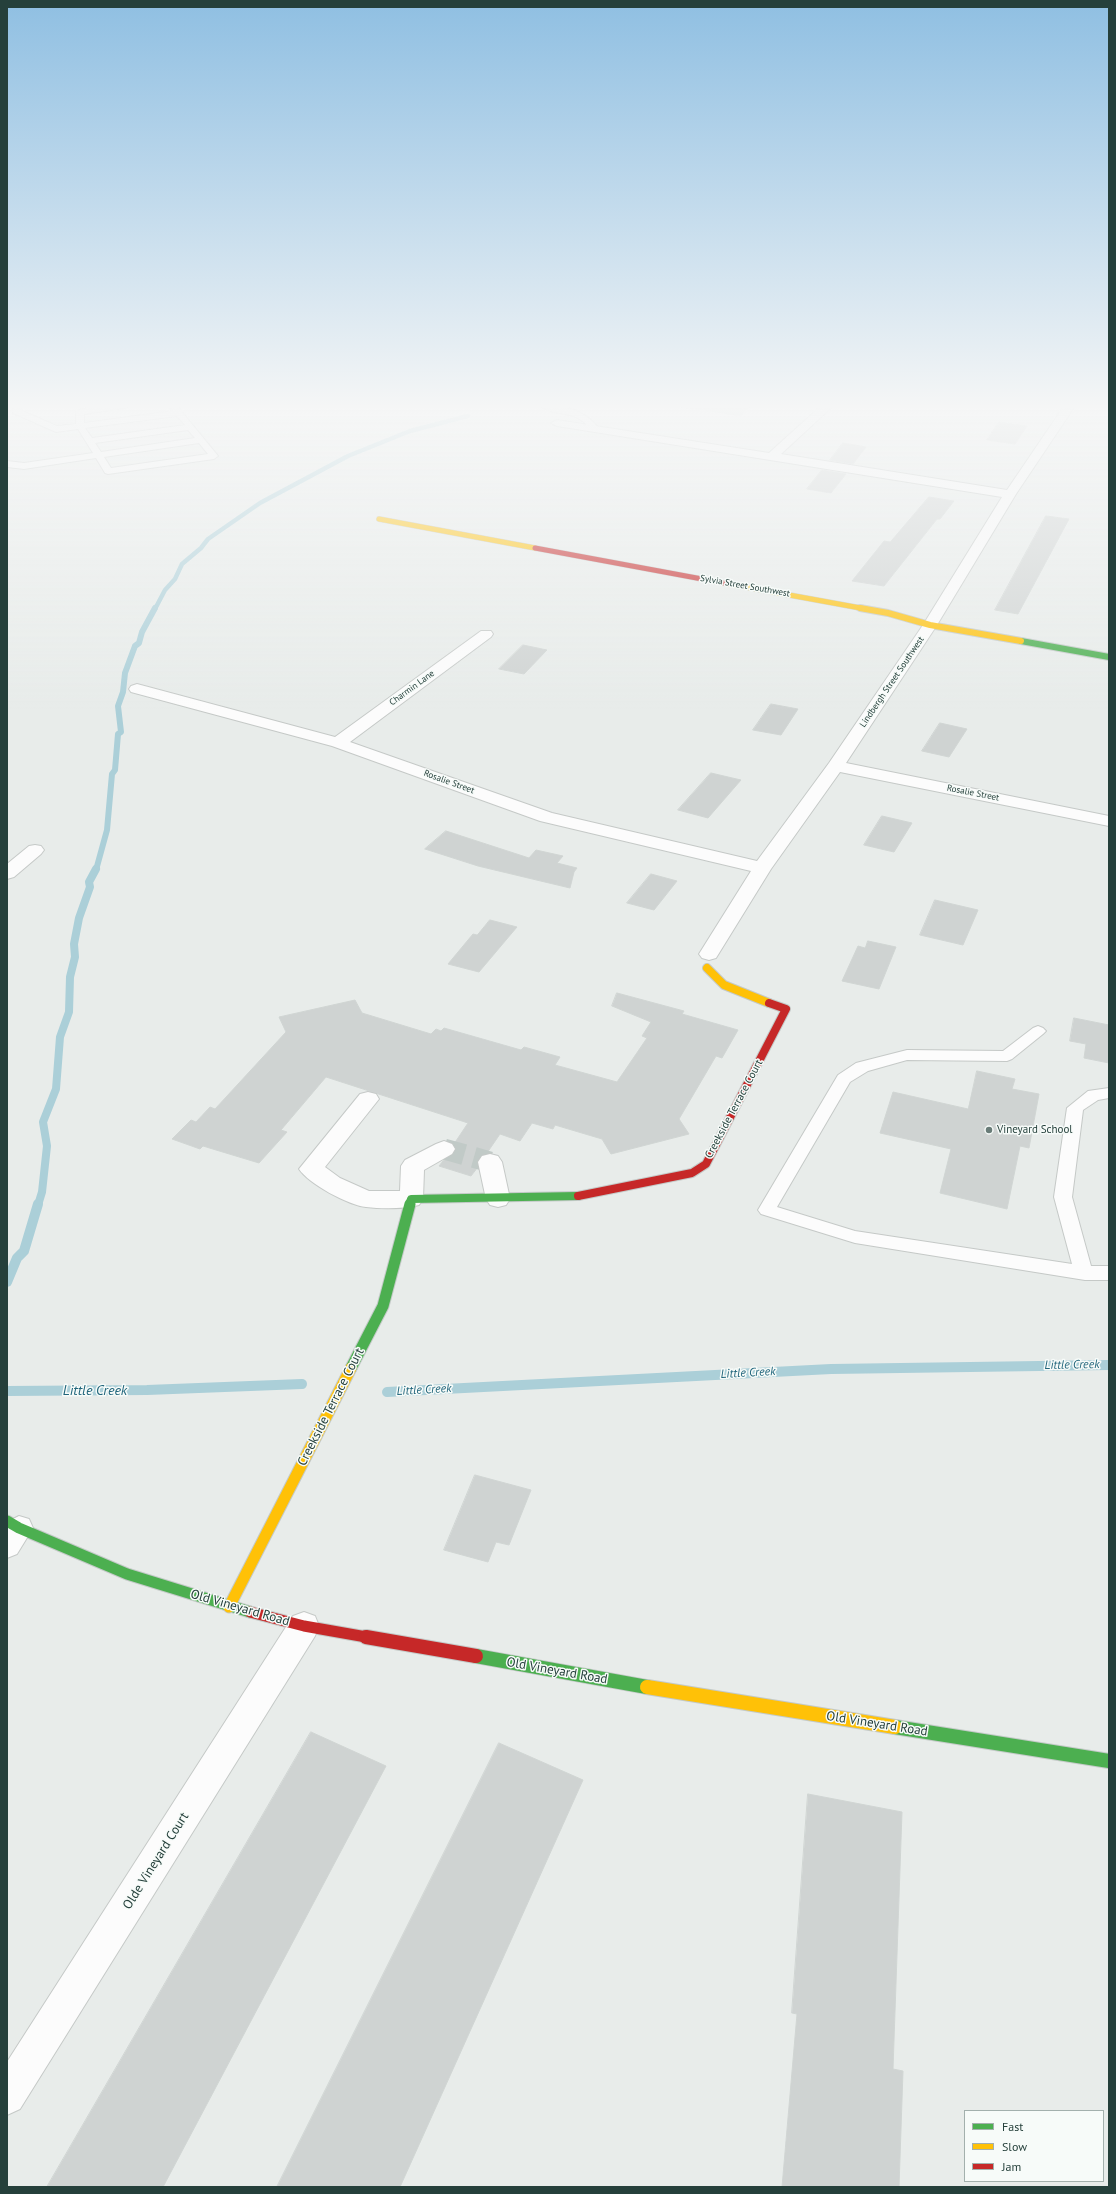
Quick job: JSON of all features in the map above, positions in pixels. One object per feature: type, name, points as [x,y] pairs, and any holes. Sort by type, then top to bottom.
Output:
[{"type":"street","name":"Lindbergh Street Southwest","points":[[708,961],[762,868],[836,766],[930,625],[1001,508]]},
{"type":"street","name":"Sylvia Street Southwest","points":[[379,519],[888,613],[930,625],[1109,657]]},
{"type":"street","name":"Charmin Lane","points":[[338,743],[486,634]]},
{"type":"street","name":"Rosalie Street","points":[[137,689],[338,743],[546,817],[762,868]]},
{"type":"street","name":"Rosalie Street","points":[[836,766],[1109,821]]},
{"type":"street","points":[[7,873],[35,850]]},
{"type":"street","name":"Creekside Terrace Court","points":[[368,1099],[311,1170],[332,1184],[366,1199],[498,1199],[572,1197],[692,1173],[706,1164],[786,1009],[724,985],[708,961]]},
{"type":"street","name":"Creekside Terrace Court","points":[[229,1607],[383,1306],[411,1198],[413,1166],[444,1149]]},
{"type":"street","points":[[490,1162],[498,1199]]},
{"type":"street","name":"Old Vineyard Road","points":[[11,1531],[127,1574],[229,1607],[304,1626],[695,1695],[1109,1761]]},
{"type":"street","name":"Olde Vineyard Court","points":[[7,2096],[304,1626]]},
{"type":"lane","points":[[1038,1031],[1007,1056],[907,1055],[862,1067],[844,1078],[767,1210],[855,1237],[1085,1273],[1109,1273]]},
{"type":"lane","points":[[1085,1273],[1079,1259],[1063,1197],[1075,1108],[1094,1095],[1109,1094]]},
{"type":"building","points":[[919,508],[948,508],[940,519],[937,519],[884,586],[852,581],[884,541],[890,542]]},
{"type":"building","points":[[1046,516],[1069,519],[1018,614],[995,610]]},
{"type":"building","points":[[523,645],[547,650],[524,674],[499,669]]},
{"type":"building","points":[[771,704],[798,709],[781,735],[753,730]]},
{"type":"building","points":[[940,723],[967,729],[949,757],[922,751]]},
{"type":"building","points":[[711,773],[741,780],[708,818],[678,810]]},
{"type":"building","points":[[882,816],[912,823],[894,852],[864,845]]},
{"type":"building","points":[[446,831],[529,858],[536,850],[563,856],[557,863],[577,868],[574,872],[570,888],[478,866],[425,849]]},
{"type":"building","points":[[651,874],[677,881],[654,910],[627,903]]},
{"type":"building","points":[[935,900],[978,910],[963,945],[920,935]]},
{"type":"building","points":[[490,920],[517,927],[479,972],[448,964],[473,934],[477,935]]},
{"type":"building","points":[[868,941],[896,947],[879,989],[842,981],[858,946],[865,948]]},
{"type":"building","points":[[617,993],[684,1011],[682,1014],[738,1030],[722,1058],[716,1056],[679,1119],[689,1134],[611,1154],[602,1139],[555,1125],[553,1129],[532,1123],[520,1141],[500,1134],[487,1153],[481,1155],[477,1161],[478,1167],[471,1176],[439,1166],[443,1161],[453,1155],[456,1150],[454,1144],[468,1123],[326,1077],[281,1130],[287,1132],[259,1163],[203,1146],[200,1149],[172,1139],[191,1120],[196,1122],[210,1107],[215,1109],[286,1032],[279,1017],[355,1000],[362,1013],[431,1034],[436,1029],[441,1031],[444,1028],[521,1050],[524,1047],[560,1057],[555,1065],[617,1082],[647,1038],[642,1036],[651,1022],[612,1006]]},
{"type":"building","points":[[1074,1018],[1109,1025],[1109,1063],[1084,1058],[1086,1044],[1070,1041]]},
{"type":"building","points":[[977,1071],[1015,1079],[1012,1089],[1039,1094],[1029,1148],[1020,1146],[1007,1209],[940,1193],[951,1149],[880,1133],[893,1092],[968,1109]]},
{"type":"building","points":[[475,1475],[531,1490],[509,1545],[496,1542],[488,1562],[444,1550]]},
{"type":"building","points":[[311,1732],[386,1766],[163,2187],[47,2187]]},
{"type":"building","points":[[499,1743],[583,1780],[400,2187],[277,2187]]},
{"type":"building","points":[[808,1794],[902,1812],[893,2069],[903,2071],[899,2187],[782,2187],[797,2014],[792,2013]]},
{"type":"waterway","points":[[155,609],[165,590],[175,579],[182,564],[201,548],[208,539],[252,508]]},
{"type":"waterway","points":[[96,870],[107,830],[112,774],[115,770],[118,734],[121,732],[118,706],[123,692],[125,673],[135,646],[139,643],[142,632],[155,608]]},
{"type":"waterway","points":[[38,1205],[42,1192],[47,1146],[43,1122],[56,1089],[60,1037],[69,1012],[70,977],[75,957],[74,944],[79,918],[90,887],[89,882],[96,869]]},
{"type":"waterway","points":[[7,1282],[17,1258],[24,1251],[38,1204]]},
{"type":"waterway","name":"Little Creek","points":[[387,1392],[831,1369],[1109,1365]]},
{"type":"waterway","name":"Little Creek","points":[[7,1391],[147,1390],[302,1384]]},
{"type":"tunnel","points":[[444,1149],[490,1162]]},
{"type":"traffic: fast","points":[[1021,641],[1109,657]]},
{"type":"traffic: fast","points":[[351,1368],[383,1306],[411,1199],[578,1196]]},
{"type":"traffic: fast","points":[[7,1521],[19,1528],[127,1574],[250,1612]]},
{"type":"traffic: fast","points":[[476,1656],[647,1687]]},
{"type":"traffic: fast","points":[[895,1727],[1109,1761]]},
{"type":"traffic: slow","points":[[379,519],[535,548]]},
{"type":"traffic: slow","points":[[729,584],[888,613],[930,625],[1021,641]]},
{"type":"traffic: slow","points":[[707,968],[724,985],[769,1003]]},
{"type":"traffic: slow","points":[[229,1607],[351,1368]]},
{"type":"traffic: slow","points":[[647,1687],[895,1727]]},
{"type":"traffic: jam","points":[[535,548],[729,584]]},
{"type":"traffic: jam","points":[[578,1196],[692,1173],[706,1164],[786,1009],[769,1003]]},
{"type":"traffic: jam","points":[[250,1612],[304,1626],[476,1656]]},
{"type":"place","name":"Vineyard School","points":[[989,1130]]}]
